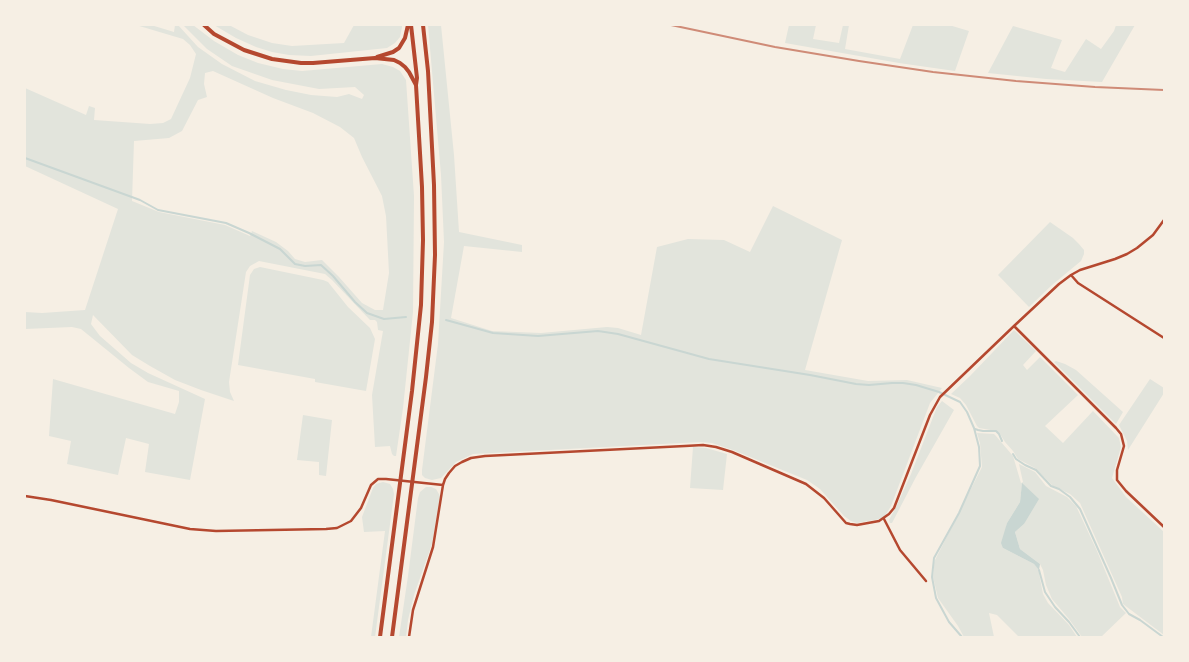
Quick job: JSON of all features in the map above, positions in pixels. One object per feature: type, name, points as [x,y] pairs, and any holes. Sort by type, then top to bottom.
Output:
[{"type":"main road","points":[[204,25],[214,34],[244,50],[272,59],[313,63],[375,58],[394,60],[409,72],[416,85]]},
{"type":"main road","points":[[375,58],[393,52],[398,48],[405,38],[410,25]]},
{"type":"main road","points":[[380,637],[412,391],[421,305],[422,187],[417,78],[410,25]]},
{"type":"main road","points":[[392,637],[432,322],[435,255],[434,185],[428,71],[423,25]]},
{"type":"street","points":[[409,637],[413,610],[433,547],[443,485],[455,466],[462,462],[471,458],[703,445],[716,446],[806,484],[824,498],[846,523],[857,525],[884,519],[894,508],[930,415],[940,397],[1059,284],[1071,275],[1090,266],[1127,254],[1153,235],[1164,220]]},
{"type":"street","points":[[1071,275],[1078,283],[1164,338]]},
{"type":"street","points":[[1014,326],[1121,434],[1124,446],[1116,470],[1117,480],[1164,527]]},
{"type":"street","points":[[25,496],[190,529],[216,531],[326,529],[336,528],[351,521],[361,508],[375,480],[386,478],[443,485]]},
{"type":"street","points":[[884,519],[900,550],[926,581]]},
{"type":"shaded area","points":[[136,25],[151,25],[174,32],[175,25],[178,25],[198,47],[222,64],[255,81],[286,90],[311,95],[337,97],[349,94],[362,99],[364,95],[355,87],[319,89],[272,80],[232,66],[207,49],[183,25],[193,25],[214,41],[238,55],[258,63],[302,71],[382,64],[400,71],[406,80],[414,196],[413,312],[396,456],[392,454],[390,446],[375,447],[372,395],[383,331],[378,330],[377,322],[370,320],[325,274],[259,261],[250,266],[246,272],[229,382],[230,392],[234,401],[175,380],[150,366],[132,355],[93,315],[91,324],[100,336],[131,363],[148,373],[205,399],[190,480],[145,472],[149,444],[126,438],[118,475],[67,464],[71,441],[49,436],[53,379],[175,414],[179,402],[179,391],[148,382],[81,329],[72,327],[25,329],[25,312],[42,313],[85,310],[118,209],[25,166],[25,88],[86,115],[89,106],[95,108],[94,120],[150,124],[163,123],[171,119],[190,78],[196,54],[183,39]],"holes":[[[213,71],[273,98],[313,113],[340,127],[354,138],[382,196],[386,216],[389,273],[383,310],[375,310],[362,303],[322,260],[305,262],[295,259],[276,242],[252,231],[250,236],[225,225],[159,212],[132,201],[134,141],[169,138],[182,131],[198,100],[207,97],[204,84],[205,73]]]},
{"type":"shaded area","points":[[214,25],[229,25],[248,35],[272,43],[292,46],[344,43],[354,25],[402,25],[402,27],[400,37],[387,48],[311,56],[289,55],[256,47]]},
{"type":"shaded area","points":[[428,25],[441,25],[454,155],[459,232],[522,245],[522,252],[464,246],[451,318],[492,331],[541,333],[607,327],[618,328],[641,335],[657,247],[688,239],[724,240],[750,252],[773,206],[842,240],[805,370],[868,381],[907,380],[942,388],[930,403],[891,506],[885,516],[880,519],[857,523],[851,521],[844,516],[820,489],[807,480],[733,450],[712,443],[701,442],[473,454],[456,462],[441,478],[432,480],[422,475],[438,344],[444,242],[441,175]]},
{"type":"shaded area","points":[[789,25],[816,25],[813,39],[839,43],[843,25],[849,25],[845,49],[900,59],[913,25],[949,25],[969,31],[955,71],[785,43]]},
{"type":"shaded area","points":[[1116,25],[1135,25],[1102,82],[988,73],[1013,26],[1062,40],[1051,68],[1065,72],[1086,39],[1101,49]]},
{"type":"shaded area","points":[[1050,222],[1073,238],[1084,250],[1084,254],[1081,261],[1029,307],[998,275]]},
{"type":"shaded area","points":[[260,267],[328,282],[348,307],[370,328],[375,339],[366,391],[315,382],[315,379],[238,365],[250,275],[254,269]]},
{"type":"shaded area","points":[[1014,330],[1036,351],[1023,365],[1027,370],[1040,357],[1078,395],[1045,426],[1063,443],[1093,411],[1119,438],[1121,447],[1112,478],[1126,497],[1164,532],[1164,635],[1123,604],[1122,597],[1080,503],[1070,494],[1053,486],[1035,468],[1018,459],[996,431],[979,428],[966,405],[960,398],[951,394]]},
{"type":"shaded area","points":[[1056,361],[1076,370],[1123,412],[1116,424],[1054,362]]},
{"type":"shaded area","points":[[1150,379],[1164,388],[1164,393],[1128,450],[1127,441],[1119,425]]},
{"type":"shaded area","points":[[942,401],[954,410],[892,523],[890,523],[889,520],[911,474],[937,407]]},
{"type":"shaded area","points":[[303,415],[332,420],[326,476],[319,475],[319,462],[297,460]]},
{"type":"shaded area","points":[[977,433],[994,434],[996,436],[1013,456],[1021,483],[1023,482],[1019,464],[1035,472],[1046,486],[1067,497],[1076,506],[1120,607],[1126,613],[1101,637],[1082,637],[1052,599],[1040,564],[1020,549],[1015,532],[1024,524],[1028,490],[1022,484],[1020,502],[1007,523],[1003,548],[1038,568],[1043,594],[1048,603],[1069,625],[1077,637],[1019,637],[997,615],[989,613],[994,637],[964,637],[938,598],[933,577],[934,562],[982,467],[980,443]]},
{"type":"shaded area","points":[[693,447],[706,448],[727,454],[723,490],[690,488]]},
{"type":"shaded area","points":[[383,482],[390,484],[394,494],[375,637],[371,637],[385,531],[364,532],[362,517],[373,488],[376,484]]},
{"type":"shaded area","points":[[1022,483],[1039,499],[1024,524],[1015,532],[1020,549],[1040,564],[1039,570],[1034,564],[1003,548],[1001,543],[1007,523],[1020,502]]},
{"type":"shaded area","points":[[426,487],[436,489],[440,496],[432,544],[414,595],[406,637],[399,637],[418,498],[420,492]]},
{"type":"waterway","points":[[25,158],[140,200],[158,210],[226,223],[280,249],[295,264],[305,266],[321,265],[367,313],[384,319],[406,317]]},
{"type":"waterway","points":[[446,320],[493,333],[538,336],[598,331],[618,334],[709,359],[856,384],[903,383],[916,385],[939,392],[960,402],[974,428],[979,447],[980,466],[959,513],[934,558],[932,577],[936,598],[949,622],[962,637]]},
{"type":"waterway","points":[[975,429],[996,431],[1002,441]]},
{"type":"waterway","points":[[1013,454],[1016,459],[1036,470],[1051,486],[1070,497],[1080,509],[1122,605],[1129,614],[1163,637]]},
{"type":"waterway","points":[[1039,570],[1045,592],[1080,637]]},
{"type":"railway","points":[[671,25],[775,47],[933,72],[1016,81],[1164,90]]}]
